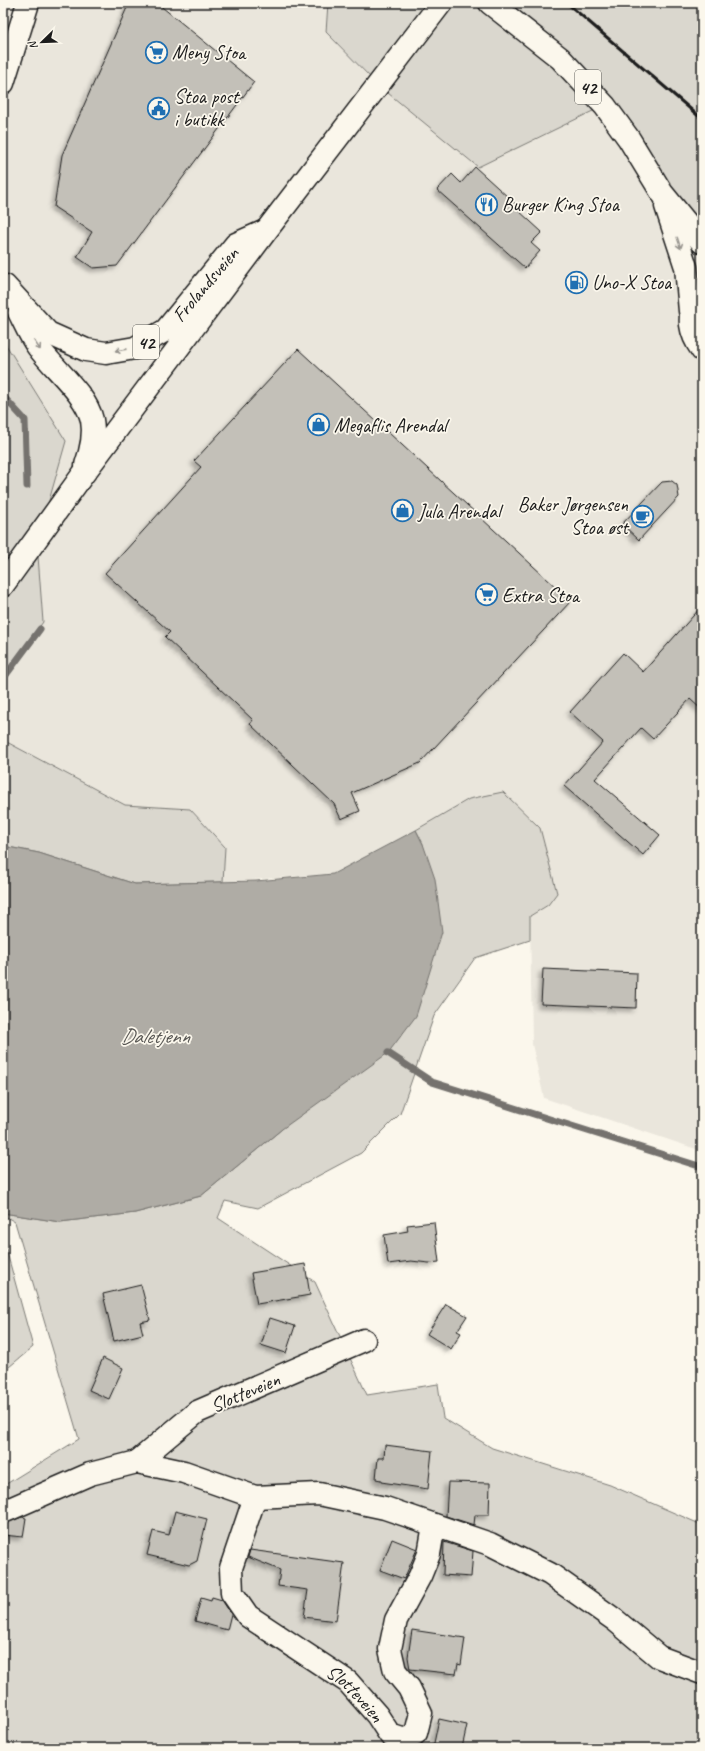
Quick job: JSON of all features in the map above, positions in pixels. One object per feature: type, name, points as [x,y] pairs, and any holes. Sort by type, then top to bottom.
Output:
[{"type":"main road","points":[[3,82],[14,3]]},
{"type":"main road","points":[[3,82],[28,3]]},
{"type":"main road","name":"Frolandsveien","points":[[3,585],[84,473],[266,231],[441,3]]},
{"type":"main road","name":"42","points":[[490,3],[560,58],[605,106],[662,193],[702,242]]},
{"type":"main road","name":"42","points":[[662,193],[686,267],[690,328],[695,340],[702,350]]},
{"type":"main road","name":"Frolandsveien","points":[[4,283],[48,333],[86,350],[106,353],[135,348],[166,330],[236,244],[266,231]]},
{"type":"main road","name":"Frolandsveien","points":[[4,283],[37,346],[77,393],[88,410],[92,421],[93,442],[84,473]]},
{"type":"main road","name":"42","points":[[690,311],[695,298],[702,289]]},
{"type":"main road","name":"Slotteveien","points":[[3,1512],[90,1474],[137,1462],[197,1412],[364,1340]]},
{"type":"main road","name":"Slotteveien","points":[[137,1462],[184,1472],[255,1497],[319,1494],[385,1508],[490,1544],[550,1574],[615,1620],[658,1657],[702,1673]]},
{"type":"main road","name":"Slotteveien","points":[[255,1497],[231,1568],[232,1594],[248,1616],[348,1682],[377,1715],[390,1735],[405,1740],[416,1733],[421,1713],[409,1688],[395,1671],[390,1649],[396,1620],[420,1576],[429,1554],[434,1524]]},
{"type":"shaded area","points":[[3,3],[328,3],[326,32],[377,84],[599,108],[654,179],[702,255],[702,1151],[544,1098],[532,1044],[530,916],[548,905],[469,799],[416,830],[333,874],[223,882],[225,847],[190,809],[125,805],[3,740],[3,677],[43,622],[11,355],[3,340]]},
{"type":"shaded area","points":[[328,3],[702,3],[702,255],[654,179],[599,108],[478,167],[377,84],[326,32]]},
{"type":"shaded area","points":[[3,340],[66,441],[37,543],[43,622],[3,677]]},
{"type":"shaded area","points":[[3,740],[125,805],[190,809],[225,847],[223,882],[135,884],[39,853],[3,846]]},
{"type":"shaded area","points":[[503,792],[540,828],[557,893],[548,905],[530,916],[530,940],[475,958],[434,1016],[400,1114],[361,1153],[258,1208],[225,1201],[218,1218],[315,1282],[367,1395],[438,1384],[443,1418],[492,1448],[610,1485],[702,1525],[702,1748],[3,1748],[3,1486],[79,1439],[15,1222],[3,1215],[3,1213],[60,1222],[135,1213],[201,1196],[282,1129],[423,844],[416,830],[469,799]]},
{"type":"shaded area","points":[[3,1238],[33,1347],[3,1372]]},
{"type":"water","name":"Daletjenn","points":[[416,830],[423,844],[435,879],[442,932],[416,1016],[388,1053],[282,1129],[201,1196],[135,1213],[60,1222],[3,1213],[3,846],[39,853],[135,884],[256,881],[333,874]]},
{"type":"building","points":[[129,3],[157,3],[254,82],[117,266],[93,268],[77,257],[92,232],[54,207],[62,155]]},
{"type":"building","points":[[475,167],[520,208],[518,210],[542,232],[531,243],[540,251],[525,268],[437,190],[452,174],[461,183]]},
{"type":"building","points":[[298,349],[571,601],[420,763],[352,793],[360,811],[341,819],[334,804],[250,724],[253,720],[165,637],[170,632],[105,573],[201,467],[194,461]]},
{"type":"building","points":[[672,481],[677,485],[679,497],[639,540],[622,524],[662,482]]},
{"type":"building","points":[[702,606],[702,710],[690,699],[653,739],[641,728],[595,779],[660,835],[643,855],[564,786],[603,742],[570,712],[623,653],[643,672]]},
{"type":"building","points":[[543,969],[637,973],[636,1008],[541,1004]]},
{"type":"building","points":[[434,1222],[439,1262],[429,1263],[411,1261],[388,1264],[384,1235],[408,1231],[407,1225]]},
{"type":"building","points":[[305,1264],[310,1295],[257,1304],[251,1273]]},
{"type":"building","points":[[141,1285],[150,1320],[140,1322],[143,1334],[114,1341],[103,1294]]},
{"type":"building","points":[[446,1304],[467,1316],[457,1331],[461,1333],[451,1349],[427,1334]]},
{"type":"building","points":[[270,1318],[295,1326],[286,1353],[261,1345]]},
{"type":"building","points":[[103,1358],[123,1368],[109,1399],[89,1390]]},
{"type":"building","points":[[385,1445],[432,1451],[428,1489],[381,1482],[381,1480],[376,1479],[378,1458],[384,1458]]},
{"type":"building","points":[[448,1482],[490,1483],[489,1515],[475,1515],[474,1525],[446,1516]]},
{"type":"building","points":[[175,1511],[207,1519],[197,1561],[189,1565],[147,1555],[153,1531],[169,1535]]},
{"type":"building","points":[[22,1517],[26,1518],[23,1537],[3,1535],[3,1524]]},
{"type":"building","points":[[392,1539],[417,1549],[404,1579],[380,1570]]},
{"type":"building","points":[[444,1542],[473,1551],[471,1577],[443,1575]]},
{"type":"building","points":[[250,1550],[344,1563],[336,1621],[304,1617],[308,1590],[278,1586],[280,1570],[248,1557]]},
{"type":"building","points":[[212,1597],[222,1600],[231,1614],[227,1630],[195,1621],[201,1598],[211,1601]]},
{"type":"building","points":[[412,1630],[465,1638],[461,1665],[458,1664],[456,1674],[410,1669],[408,1657]]},
{"type":"building","points":[[439,1719],[467,1725],[462,1748],[433,1748]]},
{"type":"waterway","points":[[3,396],[25,420],[27,486]]},
{"type":"waterway","points":[[3,679],[40,629]]},
{"type":"waterway","points":[[388,1053],[432,1082],[702,1167]]},
{"type":"railway","points":[[567,3],[702,119]]},
{"type":"place","name":"Meny Stoa","points":[[156,52]]},
{"type":"place","name":"Stoa post i butikk","points":[[158,108]]},
{"type":"place","name":"Burger King Stoa","points":[[486,204]]},
{"type":"place","name":"Uno-X Stoa","points":[[577,282]]},
{"type":"place","name":"Megaflis Arendal","points":[[318,425]]},
{"type":"place","name":"Jula Arendal","points":[[402,511]]},
{"type":"place","name":"Baker Jørgensen Stoa øst","points":[[643,516]]},
{"type":"place","name":"Extra Stoa","points":[[486,595]]}]
